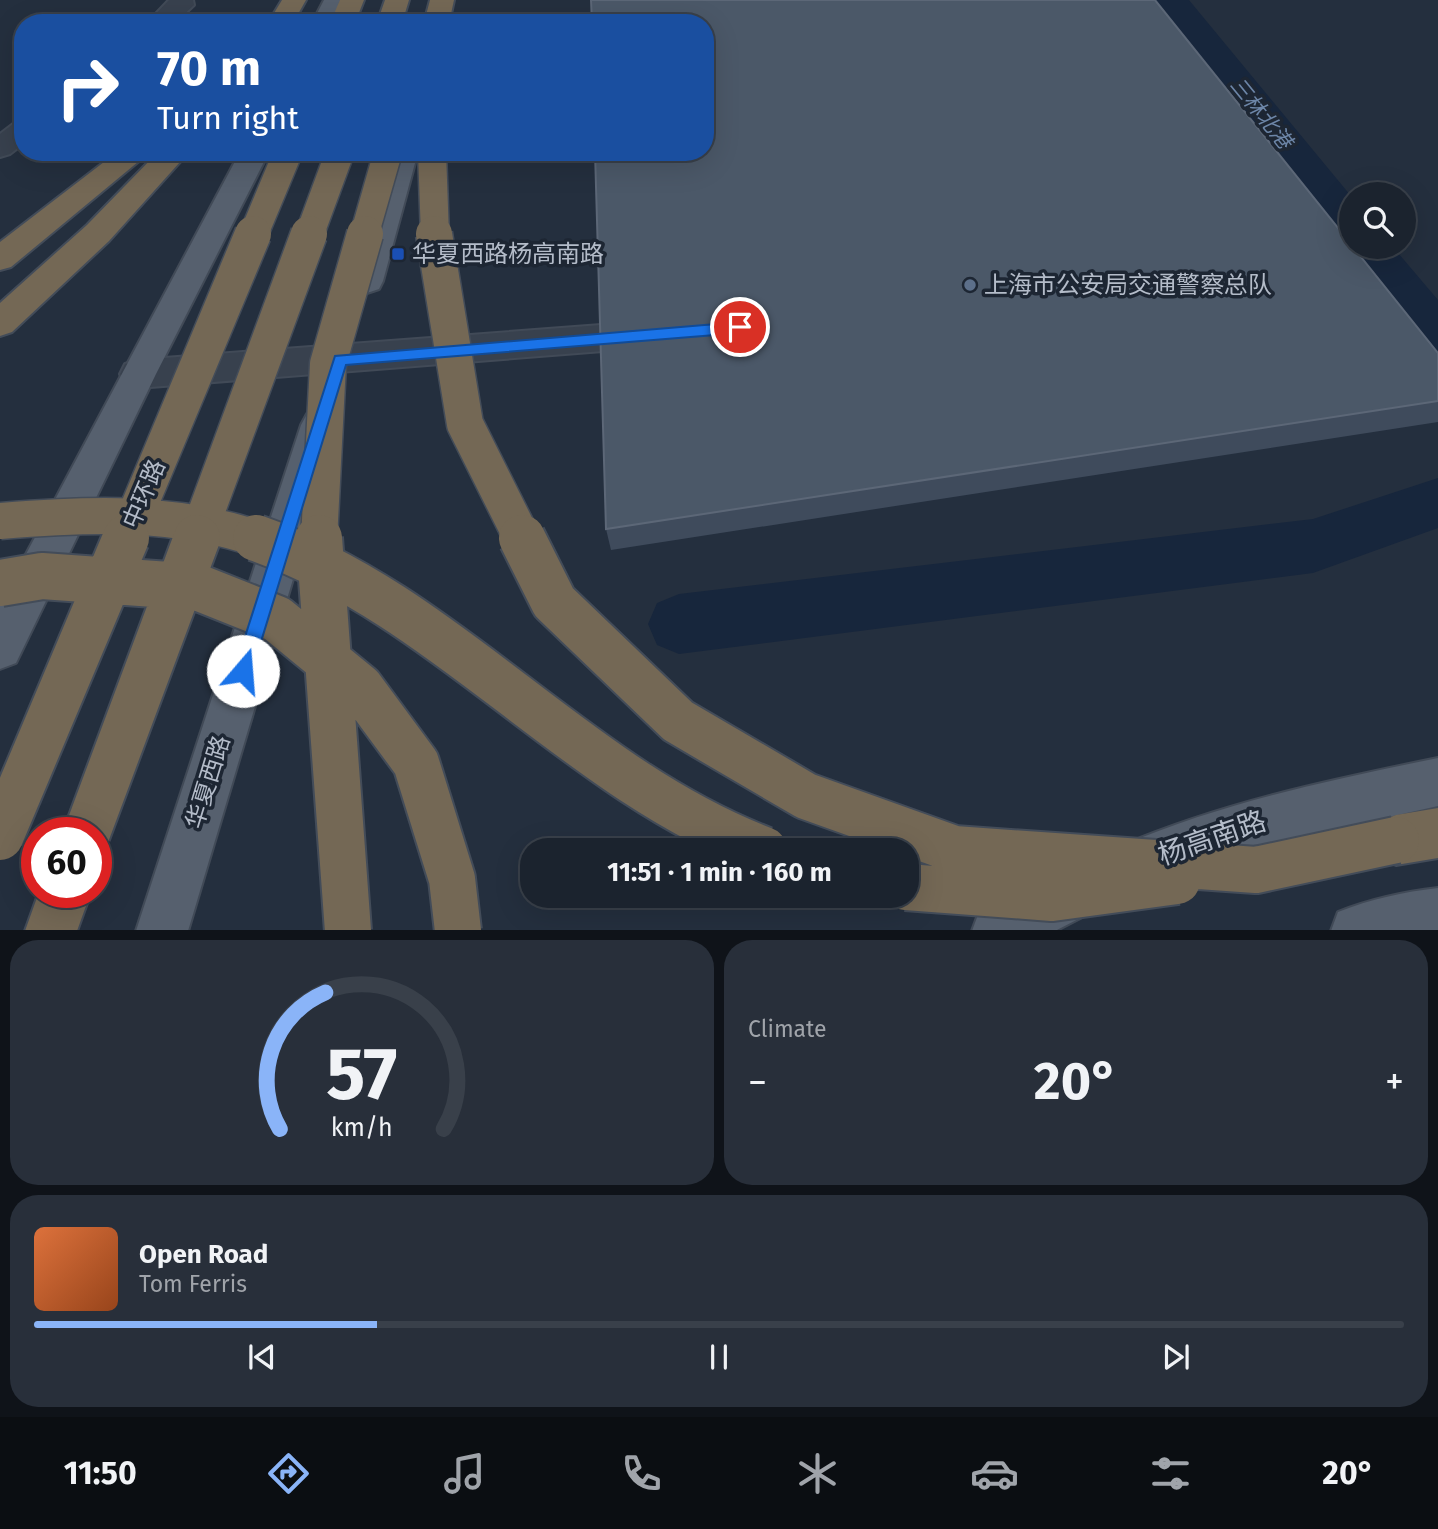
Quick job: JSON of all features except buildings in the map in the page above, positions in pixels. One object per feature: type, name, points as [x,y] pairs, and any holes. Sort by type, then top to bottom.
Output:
[{"type":"highway","points":[[0,259],[125,161]]},
{"type":"highway","points":[[0,323],[98,233],[166,161]]},
{"type":"highway","name":"中环路","points":[[0,837],[284,161]]},
{"type":"highway","points":[[94,817],[337,161]]},
{"type":"highway","points":[[348,930],[318,523],[328,364],[385,161]]},
{"type":"highway","points":[[432,161],[432,219],[465,424],[554,602],[678,721],[806,796],[954,849],[1256,870]]},
{"type":"highway","points":[[0,521],[90,514],[192,521],[272,543],[379,598],[459,651],[599,761],[729,838]]},
{"type":"highway","points":[[0,583],[42,576],[197,587],[277,620],[360,687],[416,763],[452,879],[458,930]]},
{"type":"highway","points":[[919,888],[1052,898],[1256,870],[1417,837]]},
{"type":"highway","points":[[51,930],[59,908]]},
{"type":"main road","points":[[0,648],[138,374],[250,161]]},
{"type":"main road","name":"华夏西路","points":[[162,930],[376,252],[401,161]]},
{"type":"main road","name":"杨高南路","points":[[998,930],[1189,841],[1278,815],[1438,782]]},
{"type":"main road","points":[[1357,930],[1398,919],[1438,914]]},
{"type":"lane","points":[[170,14],[181,5],[181,0]]},
{"type":"lane","points":[[0,148],[14,137]]},
{"type":"lane","points":[[138,374],[685,332]]},
{"type":"waterway","name":"三林北港","points":[[1170,0],[1339,211]]},
{"type":"waterway","name":"三林北港","points":[[1377,259],[1438,335]]},
{"type":"waterway","points":[[679,624],[1313,546],[1438,503]]},
{"type":"place","name":"华夏西路杨高南路","points":[[398,254]]},
{"type":"place","name":"上海市公安局交通警察总队","points":[[970,285]]},
{"type":"route","points":[[243,671],[341,360],[740,327]]}]
